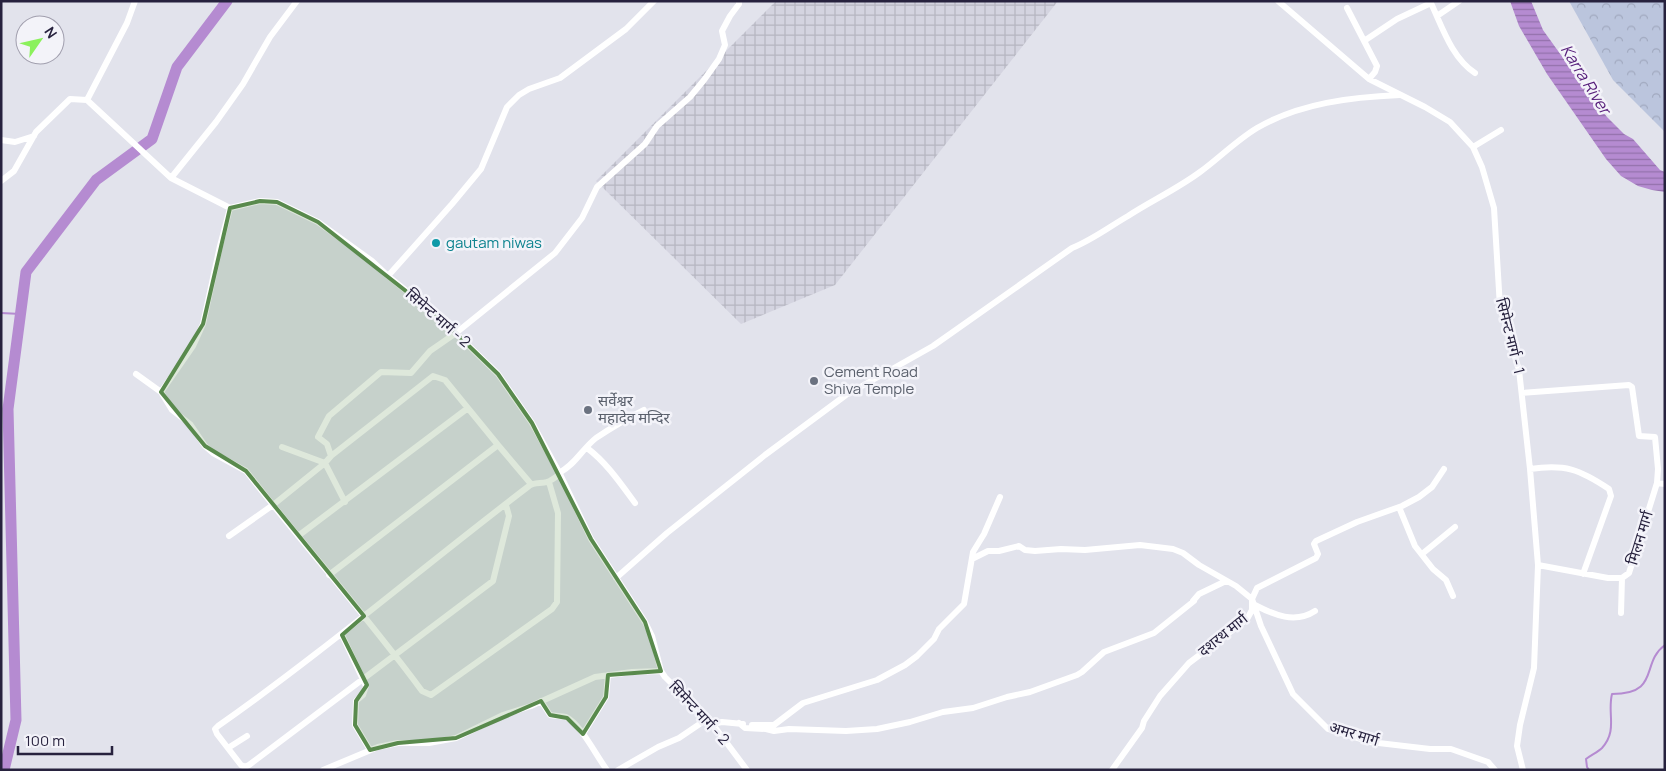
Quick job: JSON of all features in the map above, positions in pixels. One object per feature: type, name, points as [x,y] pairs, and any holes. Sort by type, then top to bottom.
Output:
[{"type":"street","points":[[87,100],[127,23],[135,1]]},
{"type":"street","points":[[171,178],[216,122],[243,84],[270,37],[297,1]]},
{"type":"street","points":[[388,276],[481,169],[508,107],[519,95],[529,89],[560,78],[626,29],[654,1]]},
{"type":"street","points":[[331,456],[327,444],[318,437],[329,416],[381,372],[411,373],[430,351],[456,333],[555,253],[582,218],[597,187],[645,144],[657,126],[690,97],[704,80],[719,59],[724,45],[722,30],[739,4],[739,1]]},
{"type":"street","name":"सिमेन्ट मार्ग - 1","points":[[1278,1],[1369,79],[1425,107],[1450,122],[1473,147],[1482,167],[1494,208],[1500,307],[1519,370],[1538,565],[1534,668],[1517,746],[1523,770]]},
{"type":"street","points":[[1437,16],[1459,1]]},
{"type":"street","points":[[1364,40],[1397,19],[1430,2],[1452,48],[1468,68],[1476,74]]},
{"type":"street","points":[[1347,8],[1377,69],[1369,79]]},
{"type":"street","points":[[616,578],[668,533],[765,455],[846,395],[933,346],[1072,248],[1090,241],[1128,215],[1200,172],[1256,129],[1286,115],[1334,101],[1400,94]]},
{"type":"street","points":[[1,181],[14,171],[34,136],[70,98],[87,100],[171,178],[230,208],[203,324],[193,346],[161,392]]},
{"type":"street","points":[[1473,147],[1501,130]]},
{"type":"street","points":[[1,140],[14,142],[34,136]]},
{"type":"street","name":"सिमेन्ट मार्ग - 2","points":[[230,208],[260,201],[278,202],[318,222],[372,262],[439,317],[498,374],[532,423],[591,539],[645,622],[652,636],[661,672],[709,722],[747,770]]},
{"type":"street","points":[[136,374],[161,392],[172,410],[190,424],[205,446],[213,453],[246,471],[395,654],[422,691],[431,695],[552,609],[557,602],[558,513],[549,482]]},
{"type":"street","points":[[229,536],[273,505],[331,456],[433,376],[445,380],[531,484]]},
{"type":"street","name":"मिलन मार्ग","points":[[1522,393],[1629,385],[1632,387],[1639,436],[1655,436],[1658,469],[1657,484],[1629,573],[1622,578],[1608,578],[1538,565]]},
{"type":"street","points":[[298,536],[468,408]]},
{"type":"street","points":[[506,505],[509,516],[494,581],[245,767],[216,734],[215,729],[218,726],[342,635],[462,537],[531,484],[549,482],[569,468],[596,439],[644,410]]},
{"type":"street","points":[[329,575],[498,445]]},
{"type":"street","points":[[282,447],[325,463],[344,502]]},
{"type":"street","points":[[587,448],[600,459],[635,503]]},
{"type":"street","points":[[1530,469],[1550,466],[1573,469],[1609,489],[1611,496],[1584,574]]},
{"type":"street","name":"दशरथ मार्ग","points":[[1112,770],[1142,728],[1144,721],[1160,696],[1196,657],[1247,619],[1252,610],[1257,588],[1316,558],[1318,554],[1314,544],[1316,541],[1356,522],[1399,507],[1420,497],[1432,487],[1444,470]]},
{"type":"street","points":[[1657,484],[1665,484]]},
{"type":"street","points":[[621,769],[658,747],[709,722],[774,724],[803,703],[877,680],[905,665],[934,639],[940,629],[964,604],[973,552],[984,534],[1000,497]]},
{"type":"street","points":[[1399,507],[1415,546],[1433,569],[1446,580],[1453,596]]},
{"type":"street","points":[[1422,554],[1455,527]]},
{"type":"street","points":[[972,559],[988,551],[998,551],[1019,546],[1025,550],[1035,551],[1061,548],[1085,550],[1126,545],[1173,549],[1183,553],[1236,586],[1264,610],[1289,618],[1310,614],[1315,611]]},
{"type":"street","points":[[1621,613],[1622,578]]},
{"type":"street","points":[[739,723],[745,728],[774,731],[789,729],[834,732],[860,731],[910,722],[943,712],[973,708],[1007,696],[1030,692],[1077,675],[1104,652],[1118,648],[1131,641],[1150,636],[1194,601],[1200,594],[1226,581]]},
{"type":"street","name":"अमर मार्ग","points":[[1253,602],[1261,626],[1293,694],[1328,729],[1370,742],[1430,750],[1456,750],[1488,762],[1495,770]]},
{"type":"street","points":[[342,635],[366,686],[363,695],[356,701],[355,725],[370,750]]},
{"type":"street","points":[[323,770],[378,746],[398,742],[429,743],[456,738],[503,714],[541,701],[595,677],[608,674],[661,672]]},
{"type":"street","points":[[583,734],[606,697],[608,674]]},
{"type":"street","points":[[541,701],[550,714],[567,718],[588,738],[607,770]]},
{"type":"street","points":[[228,748],[247,736]]},
{"type":"highlighted area","points":[[260,201],[277,202],[318,222],[439,317],[498,374],[532,423],[591,539],[645,622],[661,671],[608,675],[606,697],[583,734],[567,718],[550,715],[541,701],[456,738],[398,743],[370,750],[355,725],[356,701],[367,685],[342,635],[364,616],[246,471],[205,446],[161,392],[203,324],[230,208]]},
{"type":"shaded area","points":[[776,1],[1058,1],[835,285],[741,324],[596,181]]},
{"type":"shaded area","name":"Karra River","points":[[1510,1],[1531,1],[1543,30],[1607,117],[1624,134],[1633,139],[1660,170],[1665,172],[1665,192],[1638,186],[1621,176],[1606,159],[1547,74],[1519,26]]},
{"type":"green space","points":[[1569,1],[1665,1],[1665,132],[1613,80]]},
{"type":"waterway","points":[[4,770],[16,720],[8,409],[26,272],[96,180],[152,139],[177,67],[227,1]]},
{"type":"waterway","points":[[1,313],[21,314]]},
{"type":"waterway","points":[[1589,770],[1586,759],[1602,748],[1610,735],[1612,694],[1627,693],[1637,689],[1644,683],[1653,660],[1665,645]]},
{"type":"place","name":"gautam niwas","points":[[436,243]]},
{"type":"place","name":"Cement Road Shiva Temple","points":[[814,381]]},
{"type":"place","name":"सर्वेश्वर महादेव मन्दिर","points":[[588,410]]}]
